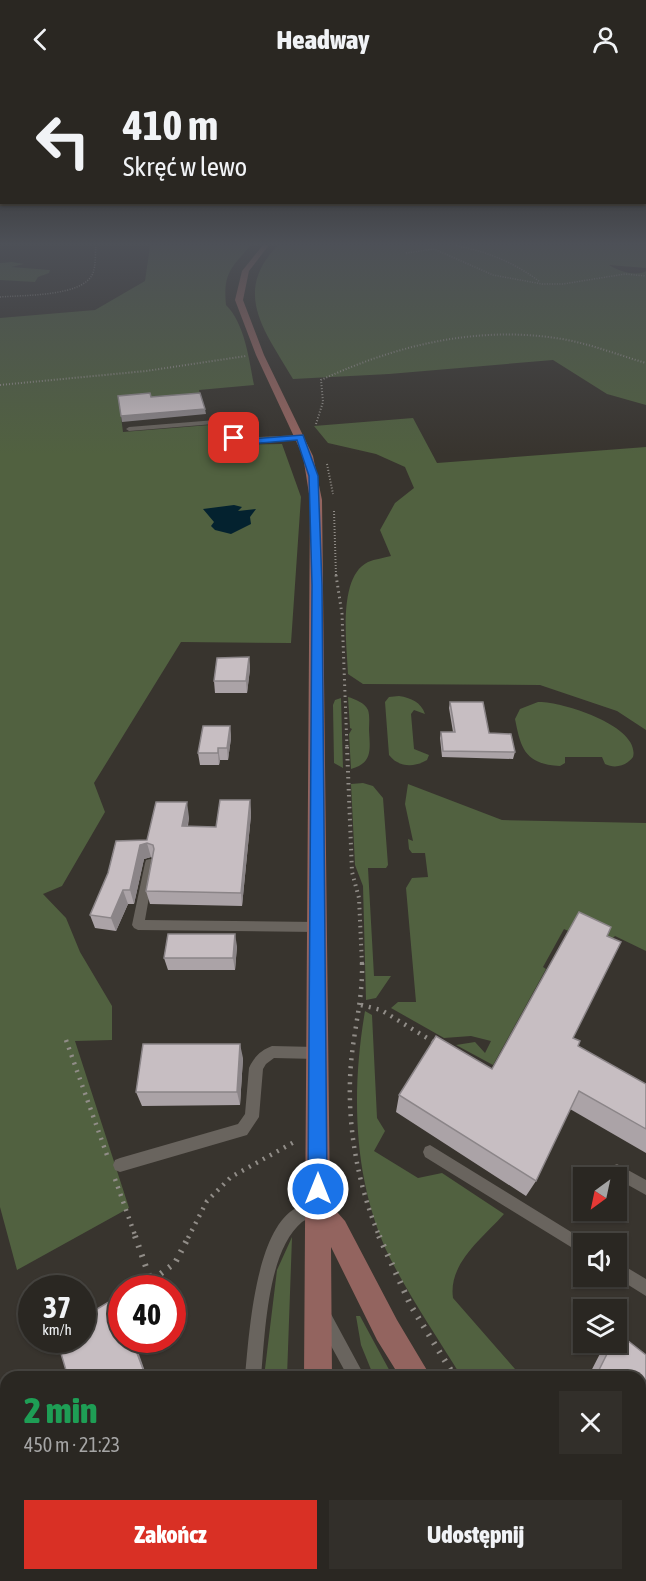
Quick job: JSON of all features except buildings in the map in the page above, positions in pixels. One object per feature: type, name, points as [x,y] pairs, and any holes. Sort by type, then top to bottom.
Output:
[{"type":"street","points":[[245,315],[260,355],[300,437],[313,476],[316,500],[316,1053],[320,1310],[318,1371]]},
{"type":"street","points":[[318,1209],[336,1230],[387,1330],[413,1371]]},
{"type":"lane","points":[[129,429],[228,421],[234,438],[239,440],[300,437]]},
{"type":"lane","points":[[150,863],[138,925],[317,927]]},
{"type":"lane","points":[[113,1165],[242,1130],[252,1118],[256,1068],[261,1060],[272,1052],[316,1053]]},
{"type":"lane","points":[[430,1152],[573,1241]]},
{"type":"lane","points":[[627,1177],[646,1188]]},
{"type":"lane","points":[[254,1371],[266,1283],[278,1238],[296,1214],[308,1208],[318,1209]]},
{"type":"lane","points":[[627,1276],[646,1288]]},
{"type":"lane","points":[[320,1310],[354,1371]]},
{"type":"path","points":[[316,424],[322,402],[321,380],[381,353],[414,346],[509,334],[564,340],[646,363]]},
{"type":"path","points":[[0,385],[146,371],[260,355]]},
{"type":"path","points":[[309,424],[314,433]]},
{"type":"path","points":[[326,460],[334,501],[336,585],[342,614],[352,872],[359,886],[363,981],[351,1069],[354,1149],[363,1195],[378,1240],[396,1279],[451,1371]]},
{"type":"path","points":[[361,1005],[381,1010],[442,1047]]},
{"type":"path","points":[[66,1040],[113,1165],[151,1281],[176,1263],[207,1201],[231,1177],[252,1163],[317,1130]]},
{"type":"green space","points":[[34,315],[233,315],[242,332],[254,385],[199,390],[201,398],[119,401],[123,432],[222,424],[227,438],[237,445],[282,444],[301,497],[291,643],[181,642],[94,783],[105,812],[62,886],[43,894],[66,918],[80,952],[112,1006],[112,1040],[75,1041],[129,1208],[17,1270],[0,1207],[0,318]]},
{"type":"green space","points":[[259,315],[646,315],[646,405],[607,394],[553,360],[389,374],[293,379],[264,329]]},
{"type":"green space","points":[[413,418],[437,463],[646,447],[646,730],[617,711],[540,685],[363,684],[348,674],[346,613],[352,582],[358,570],[368,562],[391,556],[380,530],[395,503],[414,488],[405,467],[376,454],[328,443],[314,426]]},
{"type":"green space","points":[[399,696],[415,701],[425,714],[414,710],[411,714],[414,749],[429,755],[427,760],[417,764],[402,764],[389,755],[385,702],[389,697]]},
{"type":"green space","points":[[348,697],[365,705],[369,717],[369,754],[363,763],[351,769],[349,734],[352,729],[350,728]]},
{"type":"green space","points":[[341,698],[343,768],[334,763],[333,705],[335,700]]},
{"type":"green space","points":[[538,702],[580,711],[613,726],[625,735],[632,746],[633,757],[620,766],[605,764],[602,757],[565,757],[565,763],[560,766],[548,765],[532,758],[523,747],[515,719],[520,709]]},
{"type":"green space","points":[[363,783],[373,786],[383,798],[388,865],[386,868],[368,868],[374,976],[391,976],[376,998],[366,1000],[363,886],[355,865],[351,784]]},
{"type":"green space","points":[[408,784],[502,820],[646,823],[646,951],[615,936],[603,947],[564,929],[543,967],[546,969],[493,1065],[456,1045],[475,1042],[485,1053],[491,1041],[471,1036],[444,1038],[391,1008],[398,1002],[416,1002],[406,888],[412,878],[428,877],[425,853],[412,853],[409,849],[408,839],[413,841],[405,804]]},
{"type":"green space","points":[[365,1011],[372,1015],[377,1118],[385,1131],[374,1151],[418,1178],[442,1173],[504,1214],[461,1262],[453,1285],[453,1298],[517,1371],[458,1371],[390,1258],[378,1229],[362,1168],[357,1105]]},
{"type":"green space","points":[[292,1237],[287,1371],[265,1371],[277,1270]]},
{"type":"green space","points":[[356,1316],[360,1316],[390,1371],[372,1371],[361,1345]]},
{"type":"water","points":[[234,505],[242,507],[238,511],[256,509],[250,517],[251,524],[231,534],[215,530],[211,526],[214,522],[203,509]]},
{"type":"route","points":[[234,438],[249,441],[300,437],[308,456],[316,500],[318,1189]]}]
